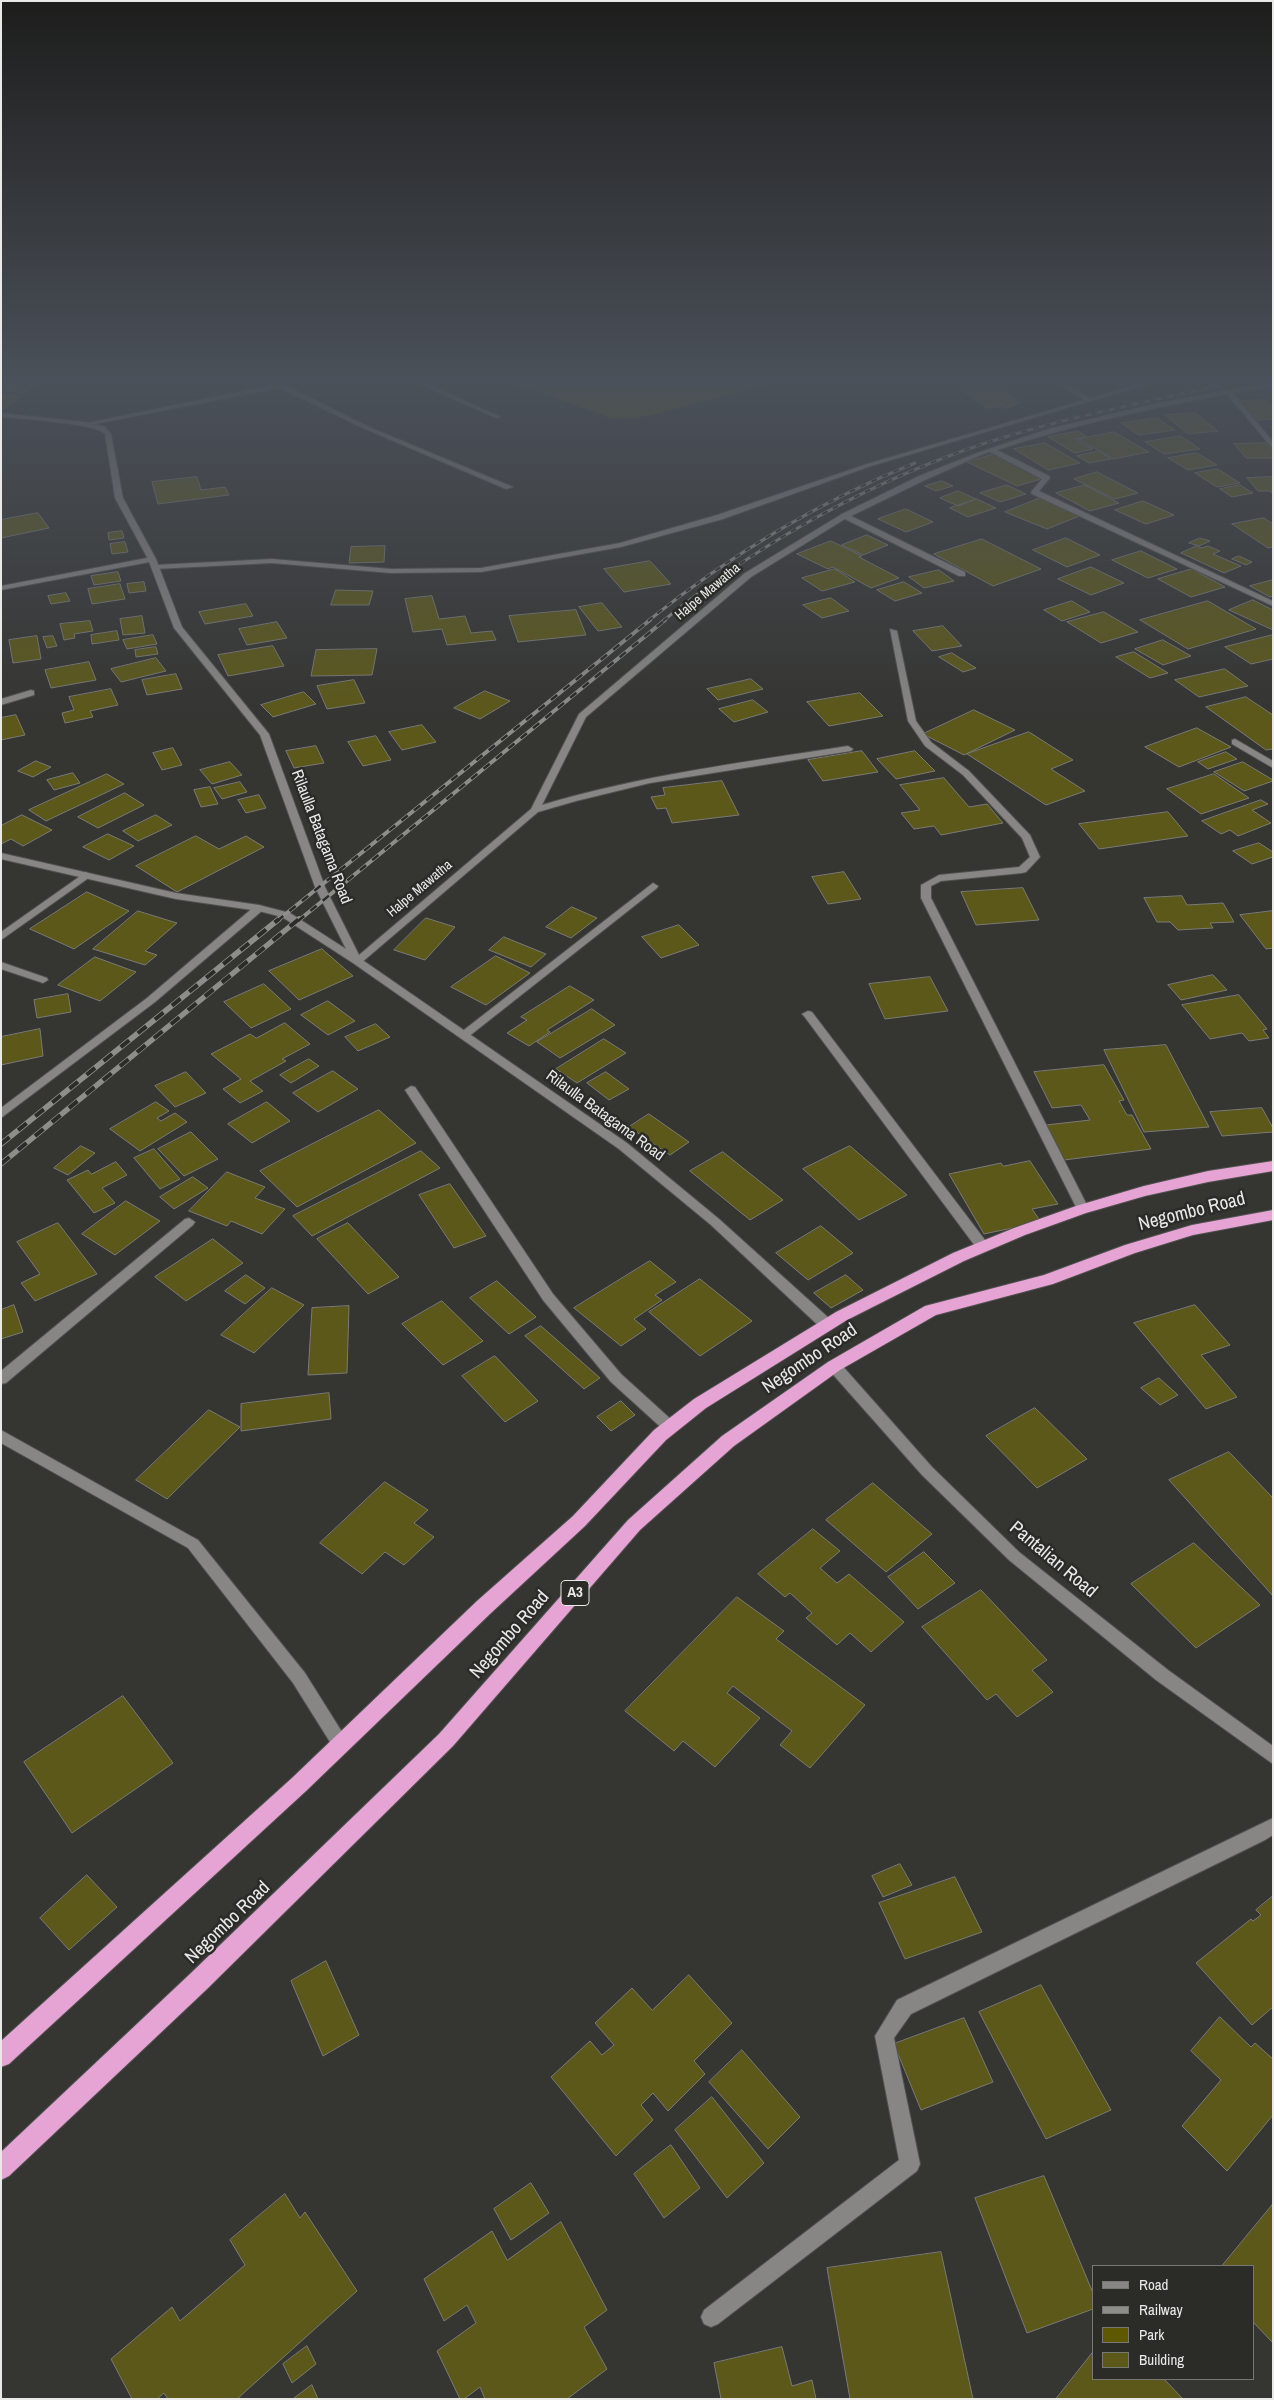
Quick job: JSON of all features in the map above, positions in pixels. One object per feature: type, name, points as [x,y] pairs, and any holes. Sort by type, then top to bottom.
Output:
[{"type":"highway","name":"Negombo Road","points":[[1,2056],[341,1745],[483,1608],[582,1518],[670,1427],[724,1387],[826,1324],[905,1282],[983,1247],[1083,1209],[1163,1186],[1234,1171],[1273,1166]]},
{"type":"highway","name":"Negombo Road","points":[[1,2168],[199,1981],[446,1740],[634,1526],[728,1441],[834,1366],[931,1310],[1047,1280],[1130,1249],[1192,1230],[1273,1215]]},
{"type":"street","name":"Rilaulla Batagama Road","points":[[119,496],[154,563],[178,628],[264,734],[320,888],[357,961],[623,1146],[714,1222],[826,1324]]},
{"type":"street","points":[[1,588],[154,563],[272,561],[391,571],[481,570],[621,545],[720,517],[780,496]]},
{"type":"street","name":"Halpe Mawatha","points":[[357,961],[535,810],[582,716],[748,575],[845,516],[886,496]]},
{"type":"street","points":[[1044,496],[1273,604]]},
{"type":"street","points":[[845,516],[962,574]]},
{"type":"street","points":[[893,631],[912,721],[928,744],[966,772],[1027,838],[1035,857],[1022,870],[939,878],[926,886],[926,898],[1083,1209]]},
{"type":"street","points":[[1,702],[31,693]]},
{"type":"street","points":[[1235,742],[1273,765]]},
{"type":"street","points":[[535,810],[572,798],[697,773],[848,749]]},
{"type":"street","points":[[1,856],[176,896],[259,908],[286,915],[357,961]]},
{"type":"street","points":[[1,937],[86,876]]},
{"type":"street","points":[[464,1035],[652,886]]},
{"type":"street","points":[[1,1114],[151,1000],[259,908]]},
{"type":"street","points":[[1,965],[43,980]]},
{"type":"street","points":[[808,1014],[983,1247]]},
{"type":"street","points":[[411,1090],[548,1297],[616,1378],[670,1427]]},
{"type":"street","points":[[1,1379],[189,1222]]},
{"type":"street","name":"Pantalian Road","points":[[834,1366],[927,1471],[1014,1556],[1162,1675],[1273,1756]]},
{"type":"street","points":[[1,1436],[193,1544],[299,1678],[341,1745]]},
{"type":"street","points":[[711,2317],[910,2164],[884,2036],[904,2007],[1273,1826]]},
{"type":"building","points":[[156,496],[221,496],[158,504]]},
{"type":"building","points":[[945,496],[969,496],[976,499],[958,506],[940,498]]},
{"type":"building","points":[[987,496],[1020,496],[1000,502]]},
{"type":"building","points":[[1062,496],[1106,496],[1119,503],[1090,511]]},
{"type":"building","points":[[1109,496],[1126,496],[1115,499]]},
{"type":"building","points":[[1040,498],[1082,515],[1047,529],[1005,512]]},
{"type":"building","points":[[977,499],[996,508],[968,517],[950,508]]},
{"type":"building","points":[[1143,501],[1174,515],[1146,524],[1115,510]]},
{"type":"building","points":[[906,509],[933,522],[906,532],[878,519]]},
{"type":"building","points":[[38,513],[49,528],[1,538],[1,520]]},
{"type":"building","points":[[1264,518],[1273,524],[1273,547],[1268,548],[1232,524]]},
{"type":"building","points":[[122,531],[124,538],[109,540],[108,533]]},
{"type":"building","points":[[867,535],[888,545],[863,555],[842,545]]},
{"type":"building","points":[[1066,538],[1100,555],[1067,567],[1033,550]]},
{"type":"building","points":[[1200,538],[1210,541],[1199,546],[1189,543]]},
{"type":"building","points":[[982,539],[1041,569],[993,586],[934,554]]},
{"type":"building","points":[[831,541],[862,556],[859,557],[899,578],[871,588],[833,567],[828,569],[797,554]]},
{"type":"building","points":[[125,542],[128,552],[112,554],[110,544]]},
{"type":"building","points":[[385,546],[384,562],[349,563],[351,547]]},
{"type":"building","points":[[1197,546],[1201,548],[1208,546],[1220,551],[1213,554],[1241,566],[1224,573],[1181,553]]},
{"type":"building","points":[[1141,551],[1177,569],[1148,578],[1112,560]]},
{"type":"building","points":[[1239,556],[1252,562],[1246,565],[1232,559]]},
{"type":"building","points":[[650,561],[671,584],[624,592],[604,569]]},
{"type":"building","points":[[1091,567],[1124,583],[1091,595],[1058,579]]},
{"type":"building","points":[[835,569],[855,582],[822,591],[802,578]]},
{"type":"building","points":[[1192,569],[1225,587],[1191,597],[1158,579]]},
{"type":"building","points":[[939,570],[954,581],[924,588],[909,577]]},
{"type":"building","points":[[118,572],[121,581],[94,585],[91,576]]},
{"type":"building","points":[[1273,580],[1273,596],[1270,597],[1250,586]]},
{"type":"building","points":[[144,582],[146,591],[129,593],[127,584]]},
{"type":"building","points":[[904,582],[922,593],[895,601],[877,590]]},
{"type":"building","points":[[120,584],[125,599],[92,604],[88,589]]},
{"type":"building","points":[[336,590],[373,591],[369,605],[331,605]]},
{"type":"building","points":[[66,593],[70,601],[51,604],[48,596]]},
{"type":"building","points":[[432,596],[439,619],[465,616],[471,633],[492,631],[496,640],[447,645],[442,629],[413,632],[405,599]]},
{"type":"building","points":[[831,598],[849,611],[822,618],[803,605]]},
{"type":"building","points":[[1253,600],[1273,610],[1273,630],[1229,610]]},
{"type":"building","points":[[1072,601],[1090,612],[1062,621],[1044,610]]},
{"type":"building","points":[[1208,601],[1256,629],[1188,649],[1140,620]]},
{"type":"building","points":[[602,603],[622,627],[598,631],[579,607]]},
{"type":"building","points":[[246,604],[253,616],[205,624],[199,612]]},
{"type":"building","points":[[576,610],[586,635],[518,642],[509,616]]},
{"type":"building","points":[[1104,612],[1138,632],[1101,643],[1067,622]]},
{"type":"building","points":[[142,616],[145,633],[123,635],[120,619]]},
{"type":"building","points":[[90,621],[93,631],[74,634],[75,638],[64,640],[60,624]]},
{"type":"building","points":[[277,622],[287,638],[247,645],[239,629]]},
{"type":"building","points":[[943,626],[962,646],[932,651],[913,631]]},
{"type":"building","points":[[117,631],[119,640],[92,644],[91,635]]},
{"type":"building","points":[[153,635],[157,644],[127,649],[123,640]]},
{"type":"building","points":[[1273,635],[1273,659],[1251,664],[1225,647]]},
{"type":"building","points":[[37,636],[41,659],[13,663],[9,640]]},
{"type":"building","points":[[53,636],[57,646],[47,648],[43,637]]},
{"type":"building","points":[[1163,640],[1191,656],[1163,665],[1135,649]]},
{"type":"building","points":[[273,646],[284,666],[228,676],[218,655]]},
{"type":"building","points":[[156,647],[158,654],[136,657],[135,650]]},
{"type":"building","points":[[377,649],[372,675],[311,676],[316,650]]},
{"type":"building","points":[[1134,652],[1168,673],[1150,678],[1116,657]]},
{"type":"building","points":[[952,653],[976,668],[963,672],[939,657]]},
{"type":"building","points":[[156,658],[166,671],[121,682],[111,669]]},
{"type":"building","points":[[89,662],[96,680],[51,688],[45,670]]},
{"type":"building","points":[[1225,669],[1248,686],[1199,697],[1175,680]]},
{"type":"building","points":[[176,674],[182,689],[147,695],[142,680]]},
{"type":"building","points":[[751,679],[763,689],[718,700],[707,689]]},
{"type":"building","points":[[354,680],[365,703],[327,709],[317,686]]},
{"type":"building","points":[[111,689],[118,705],[90,711],[93,717],[65,723],[62,713],[74,710],[69,697]]},
{"type":"building","points":[[485,691],[510,701],[480,719],[454,708]]},
{"type":"building","points":[[304,692],[316,704],[273,717],[261,705]]},
{"type":"building","points":[[860,693],[883,716],[829,726],[807,702]]},
{"type":"building","points":[[1246,697],[1273,715],[1273,749],[1266,750],[1206,707]]},
{"type":"building","points":[[753,700],[768,712],[734,722],[719,709]]},
{"type":"building","points":[[974,710],[1015,730],[964,755],[923,734]]},
{"type":"building","points":[[16,715],[25,735],[1,740],[1,718]]},
{"type":"building","points":[[422,725],[436,742],[402,750],[389,732]]},
{"type":"building","points":[[1197,728],[1231,747],[1179,767],[1145,747]]},
{"type":"building","points":[[1029,732],[1073,760],[1051,769],[1085,791],[1046,805],[967,754]]},
{"type":"building","points":[[376,736],[391,760],[363,766],[348,742]]},
{"type":"building","points":[[316,746],[324,763],[294,768],[286,751]]},
{"type":"building","points":[[173,748],[182,765],[162,770],[153,753]]},
{"type":"building","points":[[862,751],[878,772],[823,781],[808,760]]},
{"type":"building","points":[[915,751],[935,771],[896,779],[877,759]]},
{"type":"building","points":[[1226,752],[1237,759],[1208,769],[1198,762]]},
{"type":"building","points":[[36,761],[51,767],[33,777],[18,771]]},
{"type":"building","points":[[230,762],[242,775],[212,784],[200,770]]},
{"type":"building","points":[[1243,762],[1273,781],[1244,791],[1214,772]]},
{"type":"building","points":[[73,773],[80,783],[54,790],[47,780]]},
{"type":"building","points":[[107,774],[124,784],[46,821],[29,810]]},
{"type":"building","points":[[1214,774],[1249,798],[1201,814],[1167,789]]},
{"type":"building","points":[[944,778],[969,807],[987,804],[1003,823],[941,835],[934,826],[914,829],[901,813],[920,810],[900,785]]},
{"type":"building","points":[[722,781],[739,815],[672,823],[666,808],[657,809],[651,797],[665,795],[663,788]]},
{"type":"building","points":[[240,782],[247,792],[222,799],[214,788]]},
{"type":"building","points":[[210,787],[218,804],[201,807],[194,790]]},
{"type":"building","points":[[125,793],[144,805],[98,828],[78,817]]},
{"type":"building","points":[[259,795],[266,808],[246,813],[238,800]]},
{"type":"building","points":[[1261,800],[1268,804],[1252,810],[1271,823],[1238,836],[1230,830],[1221,834],[1202,821]]},
{"type":"building","points":[[1168,812],[1188,836],[1099,849],[1079,824]]},
{"type":"building","points":[[22,815],[52,830],[23,846],[11,839],[1,844],[1,826]]},
{"type":"building","points":[[156,815],[172,825],[138,841],[123,831]]},
{"type":"building","points":[[108,834],[134,846],[109,860],[83,847]]},
{"type":"building","points":[[196,836],[219,849],[246,836],[264,847],[177,892],[136,866]]},
{"type":"building","points":[[1259,843],[1273,852],[1273,857],[1252,864],[1233,851]]},
{"type":"building","points":[[844,872],[861,899],[828,904],[812,877]]},
{"type":"building","points":[[1023,888],[1039,920],[976,925],[961,892]]},
{"type":"building","points":[[87,892],[129,911],[74,949],[30,929]]},
{"type":"building","points":[[1182,896],[1187,905],[1223,903],[1234,922],[1210,923],[1213,928],[1178,930],[1170,922],[1157,922],[1144,898]]},
{"type":"building","points":[[572,907],[597,918],[571,938],[546,927]]},
{"type":"building","points":[[138,911],[177,923],[145,951],[157,955],[145,965],[93,949]]},
{"type":"building","points":[[1273,911],[1273,948],[1266,949],[1240,915]]},
{"type":"building","points":[[426,918],[455,927],[425,960],[394,950]]},
{"type":"building","points":[[679,925],[699,945],[661,958],[642,937]]},
{"type":"building","points":[[504,937],[546,954],[531,967],[489,950]]},
{"type":"building","points":[[322,949],[353,976],[299,1000],[269,971]]},
{"type":"building","points":[[496,956],[530,973],[486,1005],[451,987]]},
{"type":"building","points":[[95,957],[136,972],[100,1001],[58,985]]},
{"type":"building","points":[[1213,975],[1227,990],[1181,1000],[1168,985]]},
{"type":"building","points":[[930,977],[948,1011],[885,1019],[869,984]]},
{"type":"building","points":[[264,984],[291,1009],[251,1028],[224,1002]]},
{"type":"building","points":[[570,986],[594,1000],[547,1030],[550,1032],[529,1046],[507,1033],[527,1020],[521,1017]]},
{"type":"building","points":[[68,994],[71,1012],[37,1018],[34,1000]]},
{"type":"building","points":[[1239,995],[1267,1029],[1263,1030],[1269,1038],[1249,1041],[1242,1033],[1210,1039],[1182,1005]]},
{"type":"building","points":[[328,1001],[355,1021],[328,1035],[301,1015]]},
{"type":"building","points":[[592,1009],[615,1025],[560,1058],[537,1042]]},
{"type":"building","points":[[285,1023],[310,1044],[282,1059],[286,1061],[250,1081],[263,1091],[240,1103],[223,1089],[241,1079],[211,1054],[250,1034],[256,1038]]},
{"type":"building","points":[[376,1024],[390,1037],[358,1051],[345,1037]]},
{"type":"building","points":[[40,1029],[43,1056],[1,1065],[1,1037]]},
{"type":"building","points":[[604,1039],[626,1053],[577,1083],[556,1069]]},
{"type":"building","points":[[1166,1045],[1209,1127],[1144,1132],[1104,1050]]},
{"type":"building","points":[[309,1059],[319,1066],[291,1083],[280,1075]]},
{"type":"building","points":[[1104,1065],[1124,1100],[1119,1101],[1127,1115],[1132,1115],[1151,1149],[1064,1160],[1046,1125],[1090,1120],[1081,1105],[1052,1108],[1034,1072]]},
{"type":"building","points":[[333,1071],[358,1089],[318,1112],[293,1093]]},
{"type":"building","points":[[186,1072],[206,1093],[175,1107],[155,1086]]},
{"type":"building","points":[[606,1072],[629,1089],[609,1100],[587,1083]]},
{"type":"building","points":[[156,1102],[169,1111],[157,1118],[161,1121],[175,1113],[187,1122],[140,1151],[110,1129]]},
{"type":"building","points":[[267,1102],[290,1121],[252,1143],[228,1124]]},
{"type":"building","points":[[1262,1108],[1273,1128],[1273,1132],[1222,1136],[1210,1112]]},
{"type":"building","points":[[379,1110],[416,1143],[297,1207],[260,1171]]},
{"type":"building","points":[[649,1114],[689,1142],[670,1155],[629,1127]]},
{"type":"building","points":[[191,1132],[218,1159],[184,1176],[158,1149]]},
{"type":"building","points":[[81,1146],[95,1153],[68,1175],[54,1168]]},
{"type":"building","points":[[850,1146],[907,1195],[859,1220],[803,1169]]},
{"type":"building","points":[[154,1149],[180,1179],[160,1189],[134,1158]]},
{"type":"building","points":[[421,1151],[440,1168],[312,1236],[293,1216]]},
{"type":"building","points":[[723,1152],[783,1200],[750,1220],[690,1171]]},
{"type":"building","points":[[1030,1161],[1058,1204],[1032,1209],[1041,1222],[984,1234],[949,1174],[1001,1163],[1003,1166]]},
{"type":"building","points":[[116,1162],[127,1175],[102,1188],[115,1203],[94,1213],[67,1180],[88,1170],[91,1174]]},
{"type":"building","points":[[227,1172],[265,1187],[255,1198],[285,1209],[262,1234],[231,1221],[227,1226],[189,1211]]},
{"type":"building","points":[[193,1177],[208,1188],[174,1209],[160,1197]]},
{"type":"building","points":[[450,1184],[486,1236],[454,1248],[419,1195]]},
{"type":"building","points":[[126,1201],[160,1221],[115,1255],[82,1234]]},
{"type":"building","points":[[58,1223],[97,1274],[35,1301],[21,1283],[40,1274],[17,1242]]},
{"type":"building","points":[[348,1223],[399,1277],[368,1294],[317,1239]]},
{"type":"building","points":[[821,1226],[853,1253],[808,1280],[776,1253]]},
{"type":"building","points":[[213,1239],[243,1263],[186,1301],[155,1277]]},
{"type":"building","points":[[650,1261],[676,1282],[655,1295],[662,1300],[634,1319],[646,1329],[621,1346],[574,1308]]},
{"type":"building","points":[[246,1275],[265,1288],[245,1304],[225,1291]]},
{"type":"building","points":[[846,1275],[863,1290],[831,1308],[814,1293]]},
{"type":"building","points":[[700,1279],[752,1321],[700,1356],[649,1312]]},
{"type":"building","points":[[497,1281],[536,1317],[509,1334],[470,1298]]},
{"type":"building","points":[[272,1288],[304,1305],[254,1353],[221,1335]]},
{"type":"building","points":[[442,1301],[483,1341],[443,1365],[402,1324]]},
{"type":"building","points":[[14,1305],[23,1332],[1,1339],[1,1310]]},
{"type":"building","points":[[1195,1305],[1230,1345],[1201,1355],[1237,1397],[1206,1409],[1134,1323]]},
{"type":"building","points":[[349,1306],[347,1373],[308,1375],[312,1308]]},
{"type":"building","points":[[541,1326],[600,1378],[584,1389],[525,1336]]},
{"type":"building","points":[[495,1356],[538,1401],[505,1422],[462,1376]]},
{"type":"building","points":[[1159,1378],[1178,1395],[1160,1405],[1141,1388]]},
{"type":"building","points":[[329,1393],[331,1419],[241,1431],[241,1404]]},
{"type":"building","points":[[621,1401],[635,1415],[611,1431],[597,1417]]},
{"type":"building","points":[[1035,1408],[1087,1459],[1037,1488],[986,1436]]},
{"type":"building","points":[[209,1410],[240,1427],[167,1499],[136,1480]]},
{"type":"building","points":[[1229,1452],[1273,1498],[1273,1596],[1169,1480]]},
{"type":"building","points":[[385,1482],[428,1510],[414,1523],[434,1537],[404,1565],[385,1552],[362,1574],[320,1543]]},
{"type":"building","points":[[873,1483],[932,1534],[886,1572],[826,1520]]},
{"type":"building","points":[[813,1529],[840,1551],[820,1568],[837,1583],[849,1574],[904,1622],[871,1652],[850,1633],[837,1645],[806,1618],[812,1613],[790,1593],[785,1597],[758,1574]]},
{"type":"building","points":[[1194,1543],[1260,1605],[1196,1648],[1131,1584]]},
{"type":"building","points":[[924,1552],[955,1583],[918,1609],[888,1577]]},
{"type":"building","points":[[981,1590],[1047,1660],[1032,1670],[1053,1692],[1017,1717],[996,1694],[987,1700],[922,1627]]},
{"type":"building","points":[[737,1597],[784,1631],[776,1639],[865,1705],[810,1768],[780,1745],[792,1731],[733,1686],[727,1693],[760,1718],[715,1767],[683,1741],[674,1751],[625,1711]]},
{"type":"building","points":[[123,1696],[173,1763],[72,1833],[24,1762]]},
{"type":"building","points":[[900,1864],[912,1885],[883,1897],[872,1876]]},
{"type":"building","points":[[87,1875],[117,1907],[69,1950],[40,1918]]},
{"type":"building","points":[[955,1877],[982,1932],[905,1959],[879,1903]]},
{"type":"building","points":[[1273,1896],[1273,2007],[1252,2025],[1196,1963],[1251,1919],[1253,1921],[1261,1915],[1256,1910]]},
{"type":"building","points":[[326,1961],[359,2035],[323,2056],[291,1981]]},
{"type":"building","points":[[689,1975],[732,2023],[694,2061],[705,2074],[668,2111],[653,2093],[641,2105],[653,2120],[616,2156],[551,2077],[590,2041],[602,2055],[614,2045],[595,2023],[632,1988],[652,2010]]},
{"type":"building","points":[[1041,1985],[1111,2110],[1046,2139],[979,2012]]},
{"type":"building","points":[[1220,2017],[1251,2047],[1255,2043],[1273,2059],[1273,2115],[1227,2171],[1182,2126],[1221,2080],[1191,2051]]},
{"type":"building","points":[[964,2018],[993,2082],[921,2110],[894,2044]]},
{"type":"building","points":[[742,2050],[800,2117],[768,2149],[709,2082]]},
{"type":"building","points":[[712,2097],[764,2163],[727,2198],[675,2130]]},
{"type":"building","points":[[671,2145],[700,2188],[664,2218],[634,2174]]},
{"type":"building","points":[[1044,2176],[1092,2291],[1092,2309],[1027,2333],[975,2198]]},
{"type":"building","points":[[531,2183],[549,2213],[511,2240],[494,2209]]},
{"type":"building","points":[[285,2194],[300,2218],[305,2212],[357,2291],[237,2399],[168,2399],[164,2393],[157,2399],[132,2399],[111,2359],[172,2307],[180,2321],[245,2265],[230,2240]]},
{"type":"building","points":[[1273,2204],[1273,2343],[1254,2323],[1254,2265],[1223,2265]]},
{"type":"building","points":[[561,2222],[607,2310],[584,2327],[607,2369],[567,2399],[485,2399],[480,2387],[464,2399],[460,2399],[437,2351],[476,2323],[467,2305],[444,2321],[424,2279],[492,2231],[507,2260]]},
{"type":"building","points":[[941,2252],[973,2399],[850,2399],[827,2268]]},
{"type":"building","points":[[307,2346],[316,2364],[292,2383],[283,2364]]},
{"type":"building","points":[[782,2347],[792,2386],[812,2380],[816,2399],[721,2399],[714,2363]]},
{"type":"building","points":[[1092,2353],[1092,2380],[1165,2380],[1183,2399],[1056,2399]]},
{"type":"building","points":[[312,2385],[318,2399],[293,2399]]},
{"type":"railway","points":[[648,621],[743,552],[842,496]]},
{"type":"railway","points":[[663,621],[697,594],[769,545],[858,496]]},
{"type":"railway","points":[[277,921],[650,620]]},
{"type":"railway","points":[[298,921],[665,620]]},
{"type":"railway","points":[[1,1144],[279,919]]},
{"type":"railway","points":[[1,1164],[299,919]]}]
